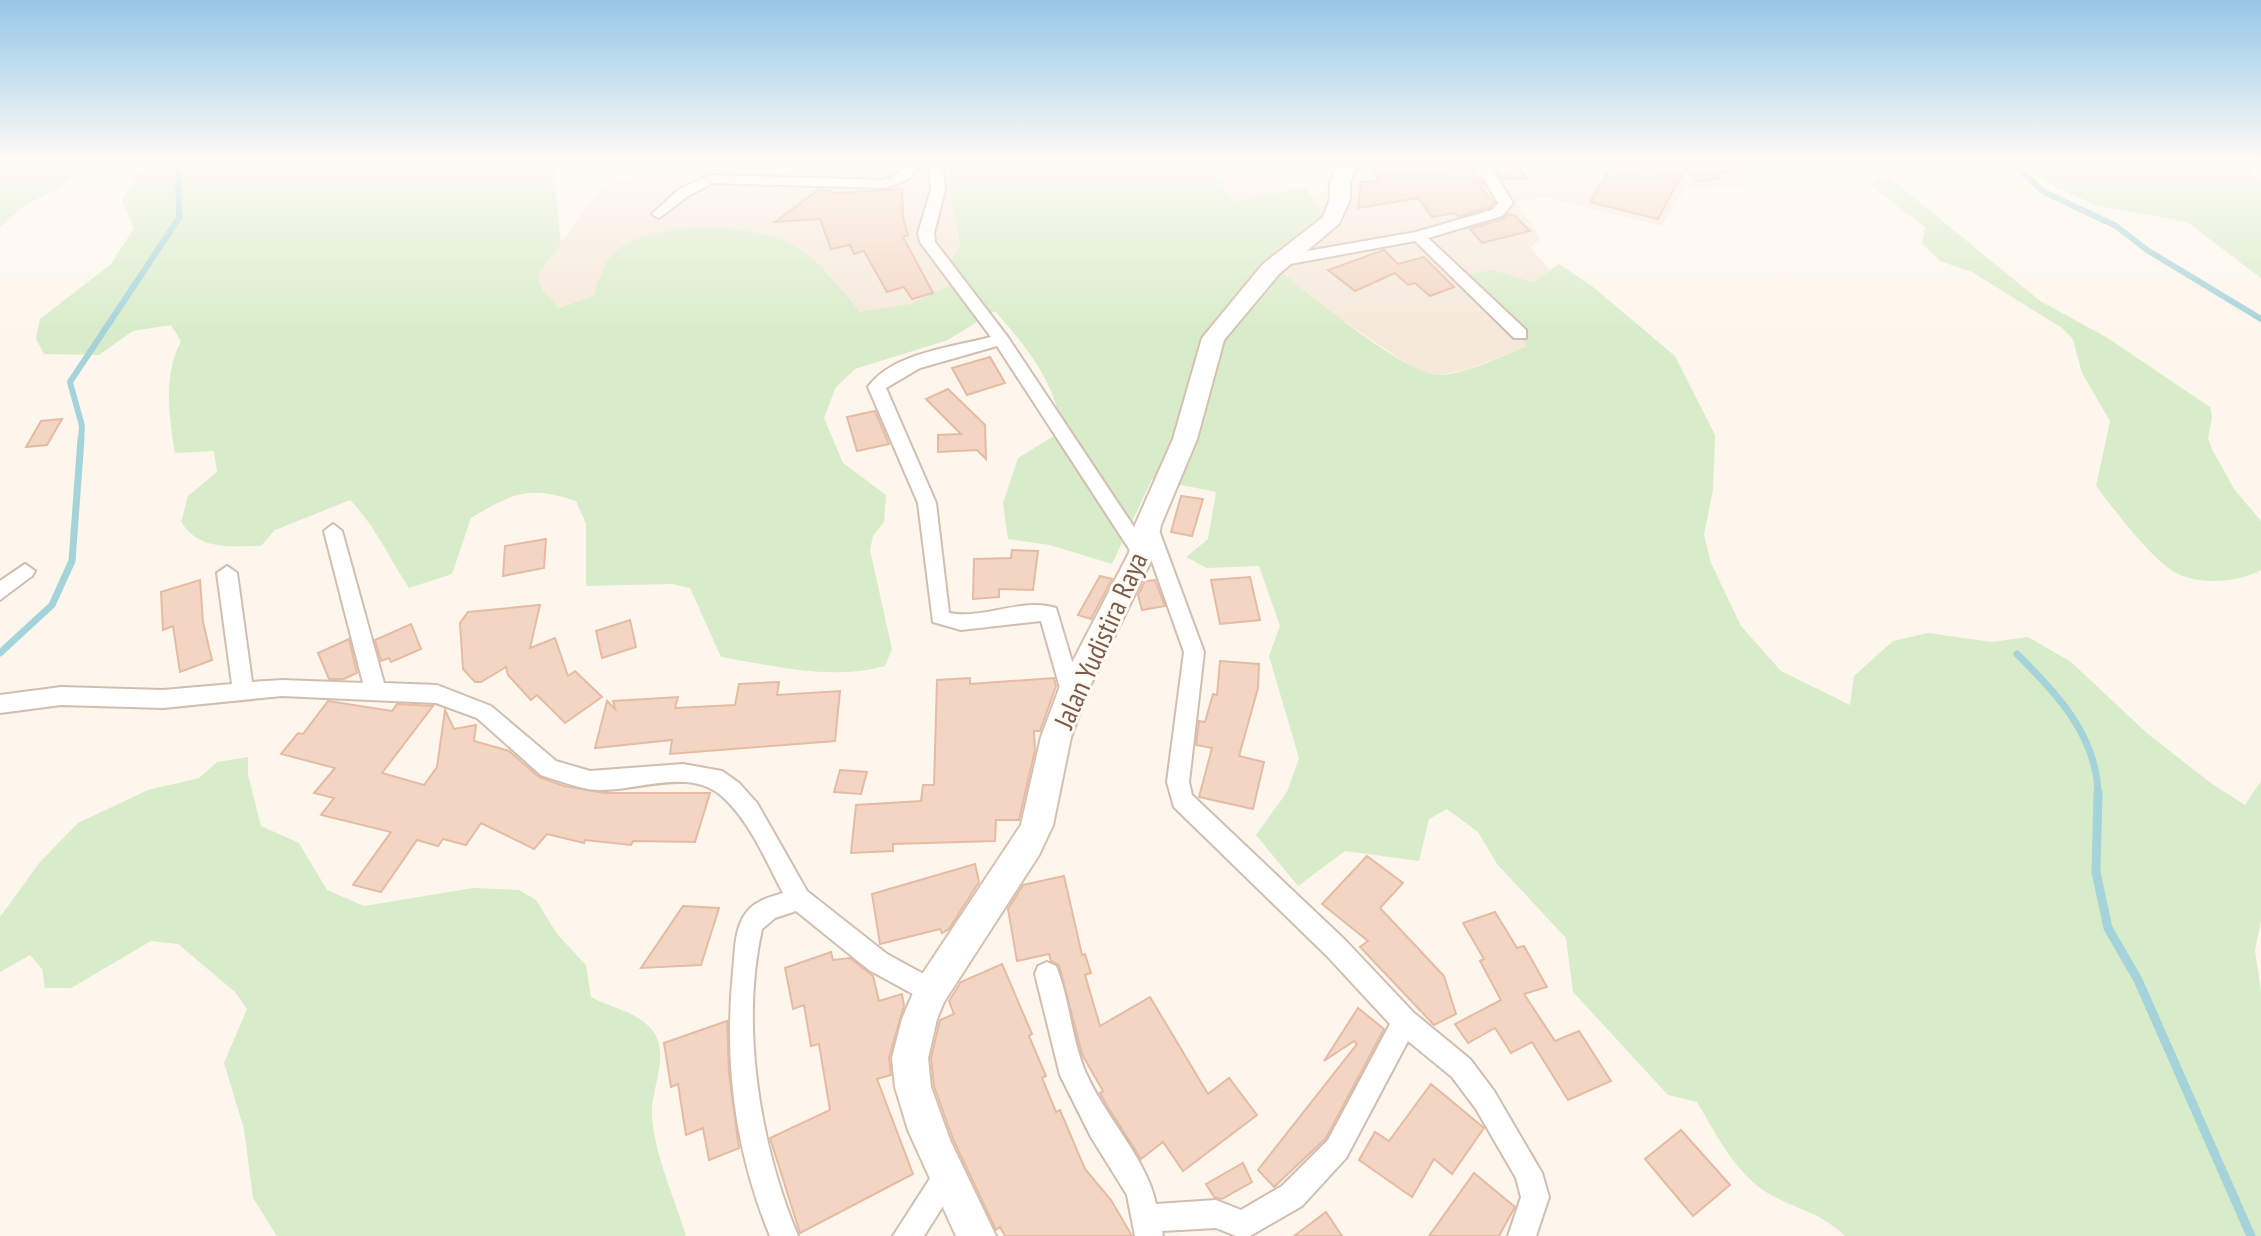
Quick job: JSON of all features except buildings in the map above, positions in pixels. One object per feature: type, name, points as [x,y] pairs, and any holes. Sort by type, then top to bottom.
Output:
[{"type":"street","points":[[931,217],[926,233],[928,242],[1145,539],[1194,652],[1178,782],[1182,800],[1336,948],[1405,1022],[1461,1068],[1512,1142],[1535,1197],[1522,1236]]},
{"type":"street","name":"Jalan Yudistira Raya","points":[[976,1236],[919,1106],[910,1070],[911,1044],[931,991],[1028,845],[1037,825],[1056,737],[1072,695],[1145,539],[1185,439],[1213,338],[1279,261],[1306,244],[1334,217]]},
{"type":"street","points":[[1279,261],[1418,236],[1480,217]]},
{"type":"street","points":[[1418,236],[1520,334]]},
{"type":"street","points":[[1001,340],[898,371],[881,380],[877,387],[927,503],[940,617],[947,622],[963,622],[1049,613],[1072,695]]},
{"type":"street","points":[[333,531],[376,692]]},
{"type":"street","points":[[0,592],[25,571]]},
{"type":"street","points":[[227,573],[243,691]]},
{"type":"street","points":[[0,704],[61,696],[163,699],[282,688],[437,694],[484,712],[549,768],[590,780],[683,773],[714,778],[731,790],[749,810],[799,899],[878,962],[931,991]]},
{"type":"street","points":[[784,1236],[764,1195],[741,1062],[743,983],[752,923],[768,908],[799,899]]},
{"type":"street","points":[[1047,974],[1073,1075],[1100,1128],[1140,1190],[1148,1227],[1216,1214],[1243,1225],[1292,1196],[1337,1149],[1405,1022]]},
{"type":"street","points":[[907,1236],[948,1176]]},
{"type":"shaded area","points":[[580,217],[954,217],[965,278],[911,305],[860,312],[825,270],[611,256],[593,296],[559,308],[543,291],[537,275]]},
{"type":"shaded area","points":[[1322,217],[1526,217],[1541,239],[1530,247],[1550,270],[1533,282],[1492,270],[1490,301],[1527,346],[1469,369],[1439,375],[1421,373],[1335,315],[1282,272],[1279,251]]},
{"type":"shaded area","points":[[1624,217],[1668,217],[1662,226]]},
{"type":"green space","points":[[0,217],[11,217],[0,227]]},
{"type":"green space","points":[[129,217],[558,217],[561,244],[537,275],[543,291],[559,308],[593,296],[608,260],[626,244],[671,230],[724,228],[771,236],[789,243],[819,265],[860,312],[911,304],[965,278],[950,261],[960,247],[954,217],[1323,217],[1279,250],[1282,272],[1383,349],[1405,363],[1440,375],[1473,368],[1527,346],[1466,275],[1492,270],[1533,282],[1559,264],[1593,287],[1675,356],[1715,435],[1713,490],[1704,534],[1711,563],[1741,626],[1781,671],[1850,705],[1854,676],[1893,641],[1928,633],[1992,642],[2028,637],[2071,662],[2148,734],[2212,784],[2245,805],[2261,781],[2261,920],[2255,950],[2261,992],[2261,1236],[1845,1236],[1820,1218],[1762,1189],[1730,1156],[1697,1102],[1668,1095],[1573,992],[1566,938],[1497,864],[1478,832],[1447,809],[1429,819],[1419,861],[1345,851],[1298,886],[1256,835],[1287,792],[1299,758],[1269,656],[1280,626],[1259,566],[1207,568],[1186,557],[1208,539],[1216,492],[1152,479],[1112,564],[1050,545],[1008,539],[1003,503],[1018,458],[1062,431],[1053,396],[1038,366],[995,311],[948,340],[855,369],[836,387],[824,418],[843,463],[886,495],[884,522],[873,536],[870,550],[892,649],[885,666],[865,670],[824,672],[782,668],[721,657],[690,588],[672,584],[586,586],[586,524],[576,501],[559,496],[521,494],[471,518],[452,574],[409,588],[374,531],[350,500],[275,530],[261,546],[216,545],[197,538],[181,522],[188,496],[217,472],[214,451],[175,453],[170,382],[175,354],[181,341],[171,325],[133,331],[99,355],[44,354],[36,339],[40,319],[111,264],[134,228]]},
{"type":"green space","points":[[1911,217],[1937,217],[2040,301],[2106,337],[2210,407],[2212,417],[2208,438],[2212,449],[2234,489],[2261,521],[2261,570],[2228,580],[2191,579],[2171,570],[2151,553],[2096,486],[2110,421],[2082,373],[2073,339],[2062,328],[1972,272],[1940,261],[1922,243],[1925,227]]},
{"type":"green space","points":[[2158,217],[2261,217],[2261,278],[2187,222]]},
{"type":"green space","points":[[248,757],[248,774],[261,826],[299,843],[327,890],[364,906],[473,888],[519,890],[536,900],[557,934],[586,965],[591,997],[637,1017],[657,1038],[660,1057],[652,1108],[654,1133],[686,1236],[277,1236],[253,1198],[244,1129],[224,1063],[247,1009],[235,992],[178,944],[151,941],[71,988],[45,988],[42,969],[30,955],[0,972],[0,917],[40,862],[78,823],[148,790],[199,778],[217,762]]},
{"type":"waterway","points":[[81,441],[82,426],[70,382],[179,217]]},
{"type":"waterway","points":[[2096,217],[2116,226],[2147,250],[2261,319]]},
{"type":"waterway","points":[[0,653],[52,605],[72,561],[81,439]]},
{"type":"waterway","points":[[2017,654],[2072,716],[2090,753],[2098,794]]},
{"type":"waterway","points":[[2098,794],[2096,872],[2108,928],[2138,980],[2251,1236]]}]
